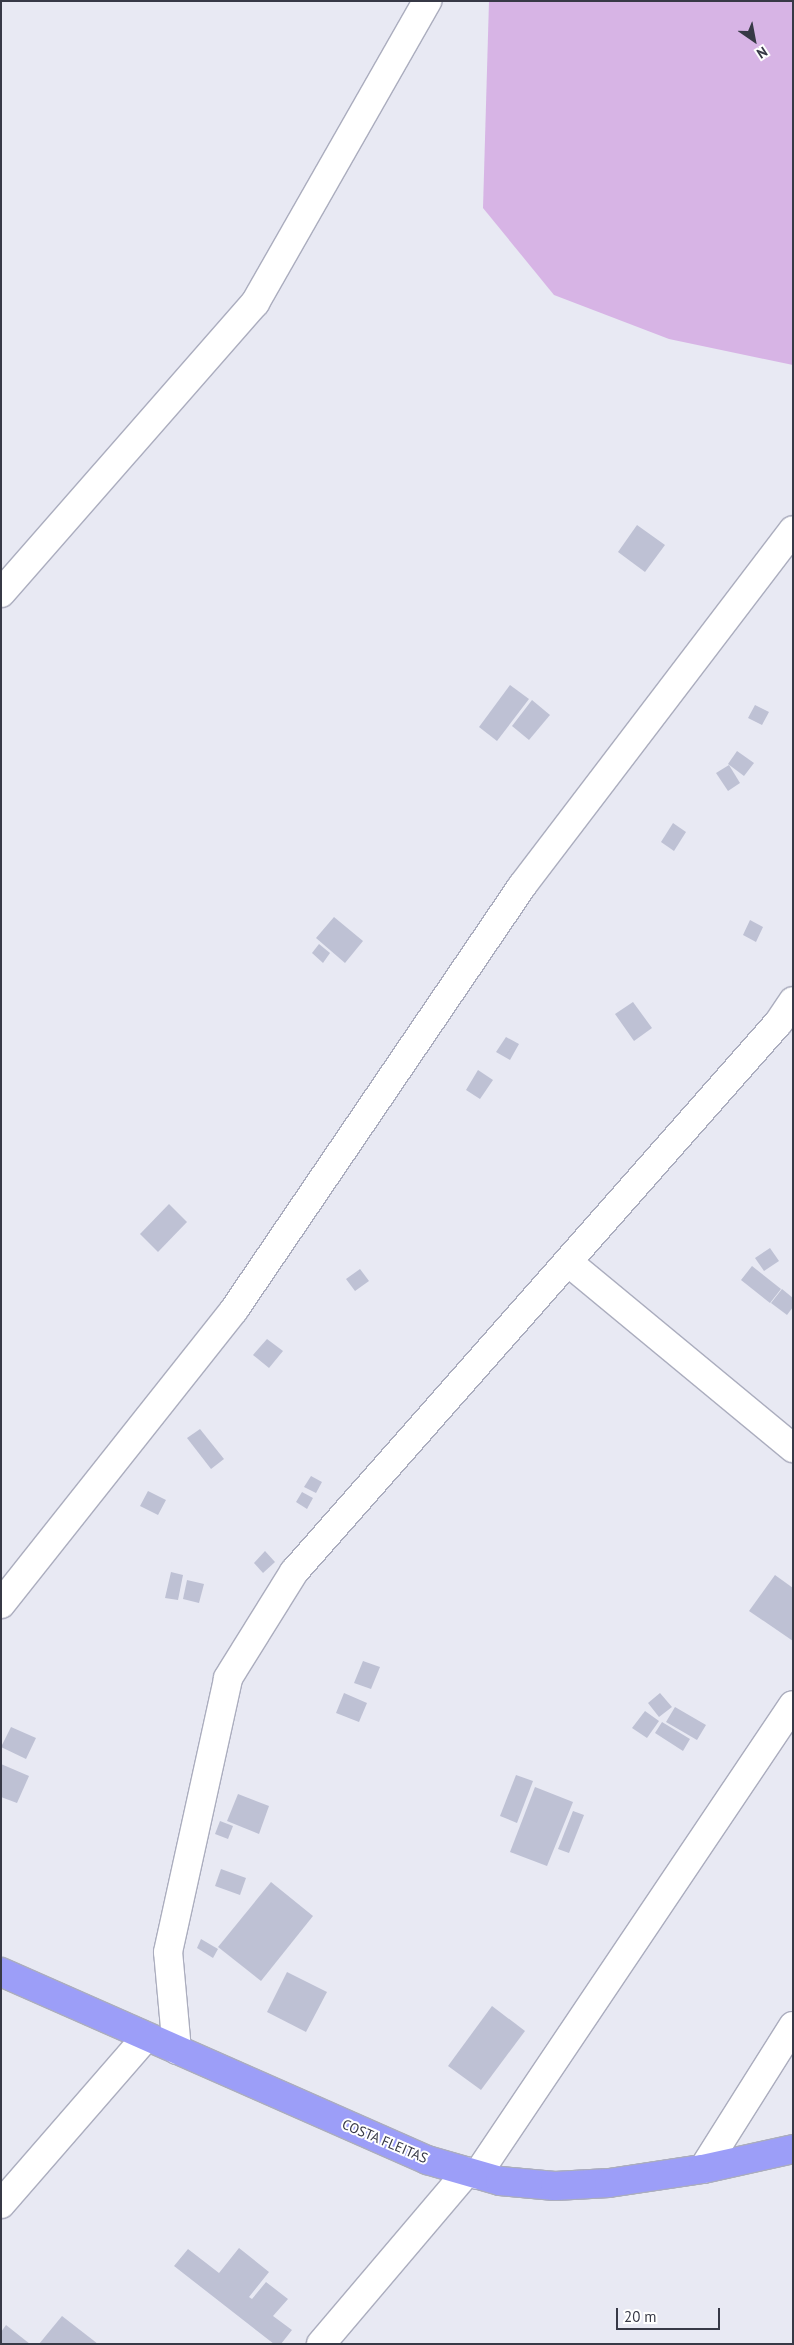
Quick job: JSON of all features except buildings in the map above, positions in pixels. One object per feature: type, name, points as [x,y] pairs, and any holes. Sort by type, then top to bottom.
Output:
[{"type":"main road","name":"COSTA FLEITAS","points":[[1,1972],[427,2160],[500,2181],[555,2186],[609,2183],[704,2169],[793,2148]]},
{"type":"street","points":[[1,593],[255,303],[427,1]]},
{"type":"street","points":[[1,1604],[234,1310],[522,886],[793,530]]},
{"type":"street","points":[[178,2050],[168,1952],[228,1678],[294,1572],[779,1022],[793,1001]]},
{"type":"street","points":[[568,1262],[793,1448]]},
{"type":"street","points":[[321,2344],[472,2174],[793,1705]]},
{"type":"street","points":[[704,2169],[793,2026]]},
{"type":"street","points":[[1,2204],[146,2036]]},
{"type":"shaded area","points":[[489,1],[793,1],[793,365],[669,339],[554,295],[483,208]]}]
